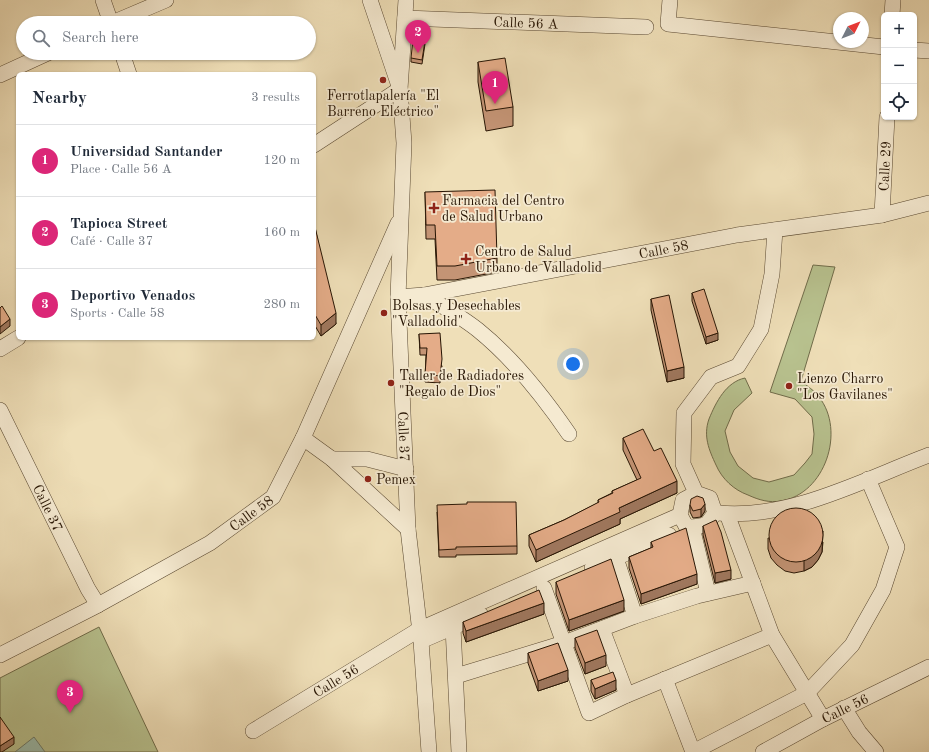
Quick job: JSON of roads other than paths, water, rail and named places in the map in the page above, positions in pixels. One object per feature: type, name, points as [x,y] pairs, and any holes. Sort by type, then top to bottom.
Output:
[{"type":"street","points":[[103,0],[109,16]]},
{"type":"street","points":[[128,16],[166,0]]},
{"type":"street","points":[[316,144],[400,89],[370,0]]},
{"type":"street","name":"Calle 37","points":[[406,0],[400,89],[404,143],[398,297],[408,529],[421,635],[429,752]]},
{"type":"street","points":[[670,0],[668,24],[881,47]]},
{"type":"street","points":[[892,12],[893,0]]},
{"type":"street","name":"Calle 56 A","points":[[405,18],[646,27]]},
{"type":"street","points":[[917,50],[929,51]]},
{"type":"street","points":[[0,75],[33,60]]},
{"type":"street","points":[[124,60],[128,72]]},
{"type":"street","name":"Calle 29","points":[[882,215],[887,120]]},
{"type":"street","name":"Calle 58","points":[[398,297],[424,295],[737,235],[882,215],[929,203]]},
{"type":"street","name":"Calle 58","points":[[0,655],[98,605],[210,543],[272,497],[303,438],[402,215]]},
{"type":"street","points":[[775,230],[772,274],[761,329],[738,366],[711,377],[684,413],[683,464],[696,492],[710,498],[721,514],[753,583],[772,635],[823,719]]},
{"type":"street","points":[[424,295],[477,329],[504,352],[548,404],[569,434]]},
{"type":"street","points":[[0,349],[16,339]]},
{"type":"street","name":"Calle 37","points":[[0,410],[88,589],[98,605]]},
{"type":"street","points":[[303,438],[332,459],[408,529]]},
{"type":"street","points":[[421,635],[687,523],[706,525],[721,514],[754,514],[834,494],[929,455]]},
{"type":"street","points":[[332,459],[367,458],[406,469]]},
{"type":"street","points":[[665,679],[693,752],[807,693],[852,645],[883,590],[897,547],[868,479]]},
{"type":"street","points":[[696,492],[683,500],[687,523],[708,594]]},
{"type":"street","points":[[421,635],[453,627],[616,558],[687,523]]},
{"type":"street","points":[[616,558],[635,616]]},
{"type":"street","points":[[456,676],[564,643],[635,616],[708,594],[753,583]]},
{"type":"street","points":[[544,588],[564,643],[598,678],[627,695]]},
{"type":"street","points":[[453,627],[459,752]]},
{"type":"street","points":[[602,628],[598,678],[589,713],[627,695],[772,635]]},
{"type":"street","name":"Calle 56","points":[[253,731],[421,635]]},
{"type":"street","name":"Calle 56","points":[[762,752],[844,708],[929,667]]},
{"type":"street","points":[[844,708],[859,732],[876,752]]},
{"type":"place","name":"Tapioca Street","points":[[418,53]]},
{"type":"place","name":"Ferrotlapalería \"El Barreno Eléctrico\"","points":[[383,80]]},
{"type":"place","name":"Universidad Santander","points":[[495,104]]},
{"type":"place","name":"Farmacia del Centro de Salud Urbano","points":[[434,208]]},
{"type":"place","name":"Centro de Salud Urbano de Valladolid","points":[[466,259]]},
{"type":"place","name":"Bolsas y Desechables \"Valladolid\"","points":[[384,313]]},
{"type":"place","name":"Taller de Radiadores \"Regalo de Dios\"","points":[[391,383]]},
{"type":"place","name":"Lienzo Charro \"Los Gavilanes\"","points":[[789,386]]},
{"type":"place","name":"Pemex","points":[[368,479]]},
{"type":"place","name":"Deportivo Venados","points":[[70,713]]}]
